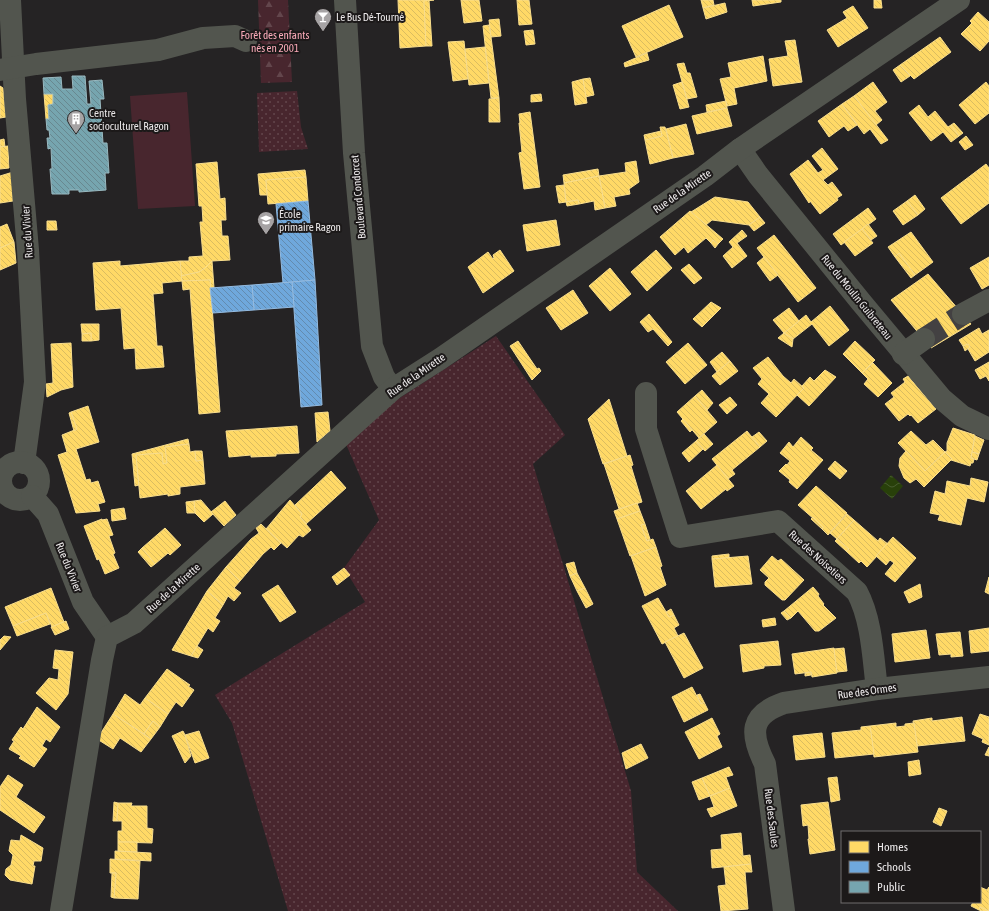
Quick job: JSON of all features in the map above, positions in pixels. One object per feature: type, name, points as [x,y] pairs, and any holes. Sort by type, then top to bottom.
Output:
[{"type":"street","name":"Rue du Vivier","points":[[10,0],[7,69],[28,250],[35,382],[24,463]]},
{"type":"street","name":"Boulevard Condorcet","points":[[344,0],[354,154],[372,346],[384,377],[393,389]]},
{"type":"street","name":"Rue de la Mirette","points":[[107,637],[134,623],[393,389],[440,359],[705,176],[740,149],[959,0]]},
{"type":"street","points":[[7,69],[36,64],[158,50],[203,38],[235,36],[246,41]]},
{"type":"street","name":"Rue du Moulin Guibreteau","points":[[740,149],[758,175],[903,354],[942,399],[962,416],[989,429]]},
{"type":"street","points":[[963,314],[989,300]]},
{"type":"street","points":[[903,354],[924,339]]},
{"type":"street","name":"Rue des Noisetiers","points":[[646,393],[646,429],[680,536],[778,521],[857,592],[867,617],[877,689]]},
{"type":"street","points":[[18,462],[24,463],[34,469],[38,480],[36,492],[26,499],[13,499],[2,492],[2,473],[11,464],[18,462]]},
{"type":"street","name":"Rue du Vivier","points":[[32,496],[48,514],[83,602],[107,637]]},
{"type":"street","points":[[61,911],[107,637]]},
{"type":"street","name":"Rue des Ormes","points":[[755,727],[764,713],[773,707],[784,703],[877,689],[989,677]]},
{"type":"street","name":"Rue des Saules","points":[[755,727],[756,743],[765,764],[784,911]]},
{"type":"green space","name":"Forêt des enfants nés en 2001","points":[[258,0],[288,0],[292,82],[261,83]]},
{"type":"green space","points":[[297,91],[301,127],[308,149],[259,152],[257,93]]},
{"type":"green space","points":[[187,92],[195,206],[138,209],[130,96]]},
{"type":"green space","points":[[496,336],[565,435],[533,464],[631,791],[637,872],[678,911],[288,911],[232,723],[215,695],[365,602],[344,568],[379,520],[342,435]]},
{"type":"water","points":[[891,475],[903,486],[892,499],[880,488]]},
{"type":"building: Homes","points":[[398,0],[434,0],[424,1],[426,46],[400,48]]},
{"type":"building: Homes","points":[[429,0],[432,46],[426,46],[424,1]]},
{"type":"building: Homes","points":[[461,0],[479,0],[482,21],[464,23]]},
{"type":"building: Homes","points":[[517,0],[529,0],[532,24],[519,25]]},
{"type":"building: Homes","points":[[701,0],[713,0],[714,5],[703,8]]},
{"type":"building: Homes","points":[[752,0],[781,0],[781,2],[753,6]]},
{"type":"building: Homes","points":[[874,0],[881,0],[882,8],[874,8]]},
{"type":"building: Homes","points":[[725,3],[727,12],[706,19],[703,8]]},
{"type":"building: Homes","points":[[669,5],[683,37],[636,57],[622,26]]},
{"type":"building: Homes","points":[[853,6],[868,28],[838,47],[827,30],[847,18],[843,12]]},
{"type":"building: Homes","points":[[978,12],[989,22],[989,41],[980,51],[961,34],[972,23],[970,21]]},
{"type":"building: Homes","points":[[499,19],[501,36],[491,37],[489,20]]},
{"type":"building: Homes","points":[[489,25],[499,98],[491,98],[483,26]]},
{"type":"building: Homes","points":[[533,30],[535,44],[526,45],[524,31]]},
{"type":"building: Homes","points":[[940,37],[951,52],[914,79],[900,65]]},
{"type":"building: Homes","points":[[795,40],[802,82],[773,86],[769,59],[788,56],[785,41]]},
{"type":"building: Homes","points":[[464,41],[468,79],[453,81],[448,42]]},
{"type":"building: Homes","points":[[485,47],[489,83],[469,85],[465,49]]},
{"type":"building: Homes","points":[[647,53],[649,60],[625,67],[624,63]]},
{"type":"building: Homes","points":[[763,56],[767,81],[734,88],[737,104],[727,106],[720,79],[731,77],[728,63]]},
{"type":"building: Homes","points":[[684,63],[687,73],[690,73],[697,97],[687,99],[677,64]]},
{"type":"building: Homes","points":[[900,65],[910,76],[901,82],[893,70]]},
{"type":"building: Homes","points":[[590,78],[594,95],[585,97],[583,79]]},
{"type":"building: Homes","points":[[583,79],[587,103],[575,105],[572,82]]},
{"type":"building: Homes","points":[[682,82],[689,107],[680,109],[673,85]]},
{"type":"building: Homes","points":[[873,82],[887,102],[875,111],[882,120],[876,125],[854,96]]},
{"type":"building: Homes","points":[[986,82],[989,86],[989,113],[975,124],[959,105]]},
{"type":"building: Homes","points":[[0,86],[3,88],[6,117],[0,118]]},
{"type":"building: Homes","points":[[44,94],[53,94],[53,104],[48,105],[49,119],[46,119]]},
{"type":"building: Homes","points":[[541,94],[542,101],[531,102],[531,95]]},
{"type":"building: Homes","points":[[854,96],[888,140],[881,144],[870,129],[864,134],[842,104]]},
{"type":"building: Homes","points":[[499,98],[500,122],[489,122],[489,99]]},
{"type":"building: Homes","points":[[726,101],[727,108],[707,112],[706,105]]},
{"type":"building: Homes","points":[[842,104],[857,125],[848,131],[844,126],[829,137],[818,121]]},
{"type":"building: Homes","points":[[919,105],[928,117],[935,111],[948,127],[951,125],[959,136],[951,142],[943,132],[931,141],[909,113]]},
{"type":"building: Homes","points":[[727,108],[732,126],[697,134],[692,116]]},
{"type":"building: Homes","points":[[530,112],[540,187],[524,189],[519,153],[522,152],[519,114]]},
{"type":"building: Homes","points":[[954,123],[963,133],[959,136],[951,125]]},
{"type":"building: Homes","points":[[686,124],[694,154],[673,158],[666,129]]},
{"type":"building: Homes","points":[[660,127],[665,127],[673,158],[650,164],[645,140],[662,136]]},
{"type":"building: Homes","points":[[661,131],[662,136],[645,140],[644,135]]},
{"type":"building: Homes","points":[[966,136],[973,145],[965,150],[959,142]]},
{"type":"building: Homes","points":[[4,139],[5,147],[0,147],[0,140]]},
{"type":"building: Homes","points":[[8,146],[9,168],[0,169],[0,147]]},
{"type":"building: Homes","points":[[822,148],[838,169],[823,180],[828,185],[832,182],[842,195],[820,214],[810,201],[809,203],[790,174],[808,160],[818,173],[823,170],[812,156]]},
{"type":"building: Homes","points":[[636,161],[639,182],[629,189],[630,194],[614,197],[616,206],[605,208],[599,176],[626,172],[625,163]]},
{"type":"building: Homes","points":[[217,162],[220,199],[225,198],[226,220],[221,220],[222,236],[228,236],[230,260],[212,261],[199,272],[181,276],[180,261],[189,261],[189,257],[203,256],[200,222],[203,222],[202,206],[199,206],[196,164]]},
{"type":"building: Homes","points":[[986,164],[989,168],[989,203],[961,224],[941,198]]},
{"type":"building: Homes","points":[[598,169],[599,176],[564,183],[563,175]]},
{"type":"building: Homes","points":[[305,170],[306,177],[266,180],[267,195],[260,195],[258,174]]},
{"type":"building: Homes","points":[[13,172],[15,191],[12,192],[13,201],[0,203],[0,176]]},
{"type":"building: Homes","points":[[599,176],[605,208],[595,210],[594,201],[579,204],[578,200],[566,202],[564,183]]},
{"type":"building: Homes","points":[[306,177],[308,201],[268,204],[266,180]]},
{"type":"building: Homes","points":[[564,185],[566,202],[559,203],[556,186]]},
{"type":"building: Homes","points":[[915,195],[925,209],[918,215],[907,201]]},
{"type":"building: Homes","points":[[715,197],[748,202],[760,217],[749,225],[712,220],[706,225],[691,212]]},
{"type":"building: Homes","points":[[578,200],[579,204],[567,206],[566,202]]},
{"type":"building: Homes","points":[[907,201],[918,215],[903,225],[893,211]]},
{"type":"building: Homes","points":[[868,208],[876,219],[841,245],[833,234]]},
{"type":"building: Homes","points":[[690,211],[723,239],[718,244],[713,240],[711,243],[706,238],[688,253],[684,247],[675,255],[660,237]]},
{"type":"building: Homes","points":[[760,217],[765,223],[754,231],[749,225]]},
{"type":"building: Homes","points":[[556,220],[560,245],[527,251],[523,225]]},
{"type":"building: Homes","points":[[47,221],[56,221],[57,230],[47,230]]},
{"type":"building: Homes","points":[[7,224],[14,242],[0,248],[0,227]]},
{"type":"building: Homes","points":[[868,224],[877,236],[871,240],[862,229]]},
{"type":"building: Homes","points":[[862,229],[873,243],[855,256],[844,242]]},
{"type":"building: Homes","points":[[742,230],[747,236],[737,243],[747,256],[732,268],[723,256],[733,247],[729,242]]},
{"type":"building: Homes","points":[[911,232],[933,262],[915,275],[899,253],[895,257],[888,247]]},
{"type":"building: Homes","points":[[774,235],[816,288],[798,302],[757,248]]},
{"type":"building: Homes","points":[[713,240],[718,244],[715,248],[711,243]]},
{"type":"building: Homes","points":[[14,242],[16,263],[0,270],[0,248]]},
{"type":"building: Homes","points":[[500,250],[514,271],[483,293],[468,267],[488,252],[493,259],[493,255]]},
{"type":"building: Homes","points":[[656,250],[672,268],[647,291],[631,272]]},
{"type":"building: Homes","points":[[899,253],[915,275],[911,278],[895,257]]},
{"type":"building: Homes","points":[[764,257],[778,275],[770,281],[757,263]]},
{"type":"building: Homes","points":[[989,257],[989,285],[982,289],[970,268]]},
{"type":"building: Homes","points":[[120,261],[120,266],[180,261],[182,281],[162,283],[163,293],[153,294],[157,346],[162,346],[164,367],[136,369],[135,348],[124,349],[121,308],[96,310],[93,263]]},
{"type":"building: Homes","points":[[212,261],[214,288],[210,288],[210,280],[182,281],[181,276],[199,272]]},
{"type":"building: Homes","points":[[689,264],[702,278],[694,284],[681,270]]},
{"type":"building: Homes","points":[[610,268],[631,294],[610,311],[589,286]]},
{"type":"building: Homes","points":[[928,274],[971,324],[931,348],[891,300]]},
{"type":"building: Homes","points":[[210,280],[220,412],[199,414],[190,289],[183,290],[182,281]]},
{"type":"building: Homes","points":[[573,290],[588,313],[561,330],[546,308]]},
{"type":"building: Homes","points":[[711,302],[721,308],[702,327],[693,319]]},
{"type":"building: Homes","points":[[830,306],[849,330],[829,346],[812,324],[793,339],[784,333],[806,315],[811,322]]},
{"type":"building: Homes","points":[[789,308],[799,321],[784,333],[773,320]]},
{"type":"building: Homes","points":[[649,314],[672,342],[668,346],[653,329],[648,332],[640,322]]},
{"type":"building: Homes","points":[[81,324],[99,324],[99,340],[91,341],[91,333],[82,334]]},
{"type":"building: Homes","points":[[979,328],[982,334],[989,330],[989,352],[975,361],[968,349],[970,347],[968,344],[963,346],[959,340]]},
{"type":"building: Homes","points":[[91,333],[91,341],[82,341],[82,334]]},
{"type":"building: Homes","points":[[784,333],[793,339],[792,347],[778,338]]},
{"type":"building: Homes","points":[[518,341],[537,369],[539,368],[541,371],[532,380],[510,346]]},
{"type":"building: Homes","points":[[855,341],[875,360],[862,373],[843,354]]},
{"type":"building: Homes","points":[[71,343],[73,387],[61,390],[47,397],[46,384],[53,383],[51,344]]},
{"type":"building: Homes","points":[[688,343],[707,365],[685,384],[666,362]]},
{"type":"building: Homes","points":[[968,344],[970,347],[965,351],[963,346]]},
{"type":"building: Homes","points":[[722,352],[730,361],[717,372],[710,362]]},
{"type":"building: Homes","points":[[768,357],[783,376],[791,383],[794,379],[804,388],[776,417],[761,403],[769,394],[758,384],[762,379],[753,368]]},
{"type":"building: Homes","points":[[730,361],[738,371],[720,385],[712,376]]},
{"type":"building: Homes","points":[[989,362],[989,381],[986,376],[980,379],[975,370]]},
{"type":"building: Homes","points":[[873,363],[892,383],[878,397],[864,384],[868,379],[862,373]]},
{"type":"building: Homes","points":[[825,370],[836,377],[809,406],[797,395],[804,388],[802,386],[810,377],[814,381]]},
{"type":"building: Homes","points":[[908,376],[936,409],[918,423],[911,415],[910,416],[908,414],[899,421],[885,404],[894,397],[891,393],[905,382],[903,379]]},
{"type":"building: Homes","points":[[702,390],[713,403],[707,410],[695,396]]},
{"type":"building: Homes","points":[[695,396],[717,422],[699,438],[677,412]]},
{"type":"building: Homes","points":[[730,397],[737,405],[727,414],[719,405]]},
{"type":"building: Homes","points":[[609,399],[627,456],[603,464],[588,419]]},
{"type":"building: Homes","points":[[88,406],[99,442],[76,449],[86,480],[90,479],[91,483],[98,481],[105,502],[98,504],[100,511],[76,513],[58,455],[67,452],[62,435],[77,429],[71,412]]},
{"type":"building: Homes","points":[[71,412],[77,429],[74,431],[69,413]]},
{"type":"building: Homes","points":[[328,412],[330,431],[317,442],[315,413]]},
{"type":"building: Homes","points":[[683,419],[692,430],[690,432],[681,421]]},
{"type":"building: Homes","points":[[297,426],[299,453],[276,454],[276,456],[251,457],[251,455],[229,457],[226,431]]},
{"type":"building: Homes","points":[[953,428],[975,435],[971,458],[974,459],[970,466],[951,460],[945,452],[947,451],[947,443]]},
{"type":"building: Homes","points":[[747,431],[760,447],[732,470],[735,474],[728,479],[712,459]]},
{"type":"building: Homes","points":[[911,431],[926,445],[933,440],[945,452],[925,471],[898,443]]},
{"type":"building: Homes","points":[[759,432],[767,441],[760,447],[752,437]]},
{"type":"building: Homes","points":[[704,434],[713,444],[705,451],[696,441]]},
{"type":"building: Homes","points":[[975,436],[984,440],[979,454],[972,452]]},
{"type":"building: Homes","points":[[801,437],[813,448],[811,450],[823,460],[797,489],[789,482],[790,480],[779,471],[790,461],[780,453],[789,442],[793,447]]},
{"type":"building: Homes","points":[[188,439],[189,444],[165,447],[167,463],[163,464],[162,453],[136,455],[139,485],[135,486],[132,454]]},
{"type":"building: Homes","points":[[696,441],[703,449],[689,462],[682,453]]},
{"type":"building: Homes","points":[[189,444],[190,452],[195,451],[196,461],[203,460],[205,484],[180,487],[180,494],[140,498],[136,455],[162,453],[163,464],[167,463],[165,447]]},
{"type":"building: Homes","points":[[195,451],[202,451],[203,460],[196,461]]},
{"type":"building: Homes","points":[[906,451],[925,471],[945,452],[952,459],[924,487],[916,479],[910,483],[904,478],[899,466],[900,458]]},
{"type":"building: Homes","points":[[972,452],[979,454],[977,460],[971,458]]},
{"type":"building: Homes","points":[[630,455],[633,465],[631,466],[642,502],[619,509],[604,464]]},
{"type":"building: Homes","points":[[835,461],[847,471],[840,479],[828,469]]},
{"type":"building: Homes","points":[[717,465],[734,486],[727,491],[726,489],[701,509],[686,491]]},
{"type":"building: Homes","points":[[331,471],[346,488],[306,524],[300,517],[302,514],[295,505]]},
{"type":"building: Homes","points":[[971,478],[988,482],[984,502],[967,498],[961,525],[938,520],[940,515],[930,513],[935,491],[945,494],[947,481],[970,486]]},
{"type":"building: Homes","points":[[816,486],[847,513],[828,535],[822,529],[823,527],[798,505]]},
{"type":"building: Homes","points":[[201,500],[213,514],[204,522],[195,513],[194,501]]},
{"type":"building: Homes","points":[[290,500],[302,514],[300,517],[311,530],[303,537],[299,535],[287,548],[266,529]]},
{"type":"building: Homes","points":[[194,501],[195,513],[187,513],[186,502]]},
{"type":"building: Homes","points":[[225,501],[236,515],[224,526],[211,512]]},
{"type":"building: Homes","points":[[637,503],[640,511],[617,519],[614,511]]},
{"type":"building: Homes","points":[[124,508],[126,519],[112,521],[111,510]]},
{"type":"building: Homes","points":[[640,511],[645,524],[641,525],[647,541],[653,539],[656,547],[630,556],[617,519]]},
{"type":"building: Homes","points":[[847,514],[854,520],[837,539],[830,533]]},
{"type":"building: Homes","points":[[813,517],[823,527],[822,529],[811,519]]},
{"type":"building: Homes","points":[[102,519],[107,519],[113,535],[109,536],[115,553],[113,554],[119,568],[105,574],[99,559],[97,560],[84,526]]},
{"type":"building: Homes","points":[[854,520],[878,541],[880,538],[888,544],[867,567],[861,561],[859,563],[846,551],[849,549],[837,539]]},
{"type":"building: Homes","points":[[261,524],[281,543],[274,550],[271,547],[263,554],[240,581],[226,567],[251,539],[259,533],[256,528]]},
{"type":"building: Homes","points":[[645,524],[650,539],[647,541],[641,525]]},
{"type":"building: Homes","points":[[165,528],[181,545],[170,555],[168,553],[155,564],[142,548]]},
{"type":"building: Homes","points":[[893,537],[916,558],[895,582],[885,574],[894,563],[890,560],[886,565],[876,556]]},
{"type":"building: Homes","points":[[837,539],[849,549],[846,551],[835,541]]},
{"type":"building: Homes","points":[[656,547],[662,566],[660,567],[666,585],[645,596],[631,556]]},
{"type":"building: Homes","points":[[142,548],[155,564],[151,567],[138,552]]},
{"type":"building: Homes","points":[[729,554],[729,558],[712,559],[712,556]]},
{"type":"building: Homes","points":[[748,556],[752,584],[715,587],[712,559]]},
{"type":"building: Homes","points":[[772,556],[778,561],[781,559],[804,580],[785,600],[782,600],[765,585],[765,582],[769,578],[760,570]]},
{"type":"building: Homes","points":[[574,562],[577,573],[570,576],[566,564]]},
{"type":"building: Homes","points":[[226,567],[240,581],[234,588],[241,593],[234,601],[228,596],[223,605],[207,591]]},
{"type":"building: Homes","points":[[344,568],[350,575],[337,585],[332,577]]},
{"type":"building: Homes","points":[[577,573],[585,588],[577,591],[570,576]]},
{"type":"building: Homes","points":[[989,577],[989,594],[985,592]]},
{"type":"building: Homes","points":[[920,584],[922,597],[909,603],[904,592]]},
{"type":"building: Homes","points":[[278,585],[296,612],[280,622],[262,595]]},
{"type":"building: Homes","points":[[813,587],[819,594],[818,596],[824,604],[823,605],[836,618],[819,631],[815,631],[798,611],[791,618],[784,611]]},
{"type":"building: Homes","points":[[51,588],[64,622],[52,627],[46,613],[13,626],[5,607]]},
{"type":"building: Homes","points":[[585,588],[593,604],[586,608],[577,591]]},
{"type":"building: Homes","points":[[207,591],[223,605],[215,618],[220,621],[213,632],[208,628],[191,656],[172,650]]},
{"type":"building: Homes","points":[[658,598],[669,617],[674,615],[679,625],[674,628],[678,636],[662,644],[642,606]]},
{"type":"building: Homes","points":[[671,609],[674,615],[669,617],[666,612]]},
{"type":"building: Homes","points":[[784,611],[791,618],[787,620],[781,613]]},
{"type":"building: Homes","points":[[46,613],[50,624],[17,636],[13,626]]},
{"type":"building: Homes","points":[[775,618],[776,625],[763,627],[762,620]]},
{"type":"building: Homes","points":[[66,621],[69,629],[55,635],[51,627]]},
{"type":"building: Homes","points":[[989,628],[989,651],[971,653],[969,631]]},
{"type":"building: Homes","points":[[926,630],[930,658],[895,662],[892,634]]},
{"type":"building: Homes","points":[[960,632],[963,656],[951,657],[951,654],[939,655],[936,634]]},
{"type":"building: Homes","points":[[684,633],[703,668],[684,678],[665,642]]},
{"type":"building: Homes","points":[[4,636],[11,637],[0,650],[0,640]]},
{"type":"building: Homes","points":[[778,641],[781,665],[764,666],[764,668],[743,672],[740,645]]},
{"type":"building: Homes","points":[[197,646],[203,650],[198,658],[191,656]]},
{"type":"building: Homes","points":[[834,648],[837,673],[812,677],[811,672],[795,674],[792,654]]},
{"type":"building: Homes","points":[[844,648],[847,671],[837,672],[834,649]]},
{"type":"building: Homes","points":[[55,650],[73,652],[68,694],[56,710],[36,693],[49,678],[58,680],[59,669],[53,668]]},
{"type":"building: Homes","points":[[167,669],[190,685],[188,686],[194,690],[182,707],[176,702],[168,714],[145,698]]},
{"type":"building: Homes","points":[[811,672],[811,675],[805,676],[805,673]]},
{"type":"building: Homes","points":[[692,687],[701,704],[704,702],[708,710],[684,722],[672,697]]},
{"type":"building: Homes","points":[[125,694],[140,705],[145,698],[168,714],[160,727],[153,721],[144,734],[113,714]]},
{"type":"building: Homes","points":[[700,694],[704,702],[701,704],[697,695]]},
{"type":"building: Homes","points":[[37,707],[60,727],[50,742],[46,739],[42,746],[47,749],[34,767],[19,758],[21,756],[9,749],[14,741],[12,740],[21,727],[23,729]]},
{"type":"building: Homes","points":[[113,714],[151,739],[141,752],[120,738],[113,749],[97,739]]},
{"type":"building: Homes","points":[[980,714],[989,717],[989,745],[982,742],[983,739],[972,734]]},
{"type":"building: Homes","points":[[962,717],[965,741],[917,746],[913,721],[932,718],[932,721]]},
{"type":"building: Homes","points":[[712,718],[720,734],[717,736],[722,747],[699,759],[685,732]]},
{"type":"building: Homes","points":[[153,721],[160,727],[151,739],[144,734]]},
{"type":"building: Homes","points":[[896,723],[896,727],[914,723],[918,752],[874,757],[870,726]]},
{"type":"building: Homes","points":[[870,726],[874,754],[835,758],[832,733],[861,730],[861,727]]},
{"type":"building: Homes","points":[[183,731],[191,756],[185,763],[172,736]]},
{"type":"building: Homes","points":[[199,731],[209,758],[195,763],[185,735]]},
{"type":"building: Homes","points":[[822,733],[825,757],[796,760],[793,736]]},
{"type":"building: Homes","points":[[641,744],[648,758],[626,769],[622,753]]},
{"type":"building: Homes","points":[[989,747],[989,756],[985,755]]},
{"type":"building: Homes","points":[[919,760],[921,774],[909,776],[908,762]]},
{"type":"building: Homes","points":[[729,767],[733,775],[726,777],[730,788],[710,796],[702,778]]},
{"type":"building: Homes","points":[[8,775],[23,785],[16,797],[45,817],[34,833],[0,810],[0,787]]},
{"type":"building: Homes","points":[[837,777],[840,800],[831,802],[828,778]]},
{"type":"building: Homes","points":[[702,778],[710,796],[699,800],[692,782]]},
{"type":"building: Homes","points":[[730,788],[737,806],[711,817],[707,809],[714,807],[710,796]]},
{"type":"building: Homes","points":[[114,802],[118,803],[117,821],[113,821]]},
{"type":"building: Homes","points":[[828,802],[835,850],[810,854],[808,825],[803,826],[801,805]]},
{"type":"building: Homes","points":[[118,803],[132,803],[131,806],[147,806],[147,828],[153,829],[152,843],[118,842],[118,831],[122,831],[122,821],[117,821]]},
{"type":"building: Homes","points":[[939,808],[947,811],[941,826],[933,822]]},
{"type":"building: Homes","points":[[741,833],[743,856],[750,855],[751,864],[712,868],[711,850],[722,849],[721,835]]},
{"type":"building: Homes","points":[[21,835],[43,848],[41,861],[34,861],[33,866],[35,866],[32,884],[10,880],[5,875],[6,869],[11,865],[13,855],[9,851],[11,840],[20,841]]},
{"type":"building: Homes","points":[[118,842],[137,842],[137,852],[118,851]]},
{"type":"building: Homes","points":[[115,851],[151,853],[151,861],[115,859]]},
{"type":"building: Homes","points":[[110,859],[140,861],[138,899],[114,898],[116,873],[110,873]]},
{"type":"building: Homes","points":[[751,864],[752,872],[745,872],[748,909],[721,911],[718,886],[726,885],[724,867]]},
{"type":"building: Homes","points":[[112,873],[116,873],[114,898],[111,897]]},
{"type":"building: Homes","points":[[981,887],[987,890],[989,887],[989,911],[980,907],[979,910],[971,906],[972,903],[981,903]]},
{"type":"building: Homes","points":[[980,907],[989,911],[979,910]]},
{"type":"building: Schools","points":[[308,201],[315,280],[283,283],[276,204]]},
{"type":"building: Schools","points":[[315,280],[322,405],[301,407],[292,282]]},
{"type":"building: Schools","points":[[292,282],[294,307],[254,310],[252,285]]},
{"type":"building: Schools","points":[[252,285],[254,310],[213,313],[210,288]]},
{"type":"building: Public","name":"Centre socioculturel Ragon","points":[[72,76],[85,76],[87,104],[91,104],[89,81],[102,80],[104,99],[100,99],[103,143],[107,143],[109,173],[105,173],[106,190],[79,192],[79,190],[69,190],[69,194],[52,194],[50,169],[52,169],[51,148],[48,149],[47,138],[50,138],[49,130],[47,130],[46,119],[49,119],[48,105],[53,104],[53,94],[44,94],[43,78],[61,77],[62,89],[73,89]]},
{"type":"tunnel","points":[[924,339],[963,314]]},
{"type":"place","name":"Le Bus Dé-Tourné","points":[[323,32]]},
{"type":"place","name":"Centre socioculturel Ragon","points":[[76,134]]},
{"type":"place","name":"École primaire Ragon","points":[[266,235]]}]
